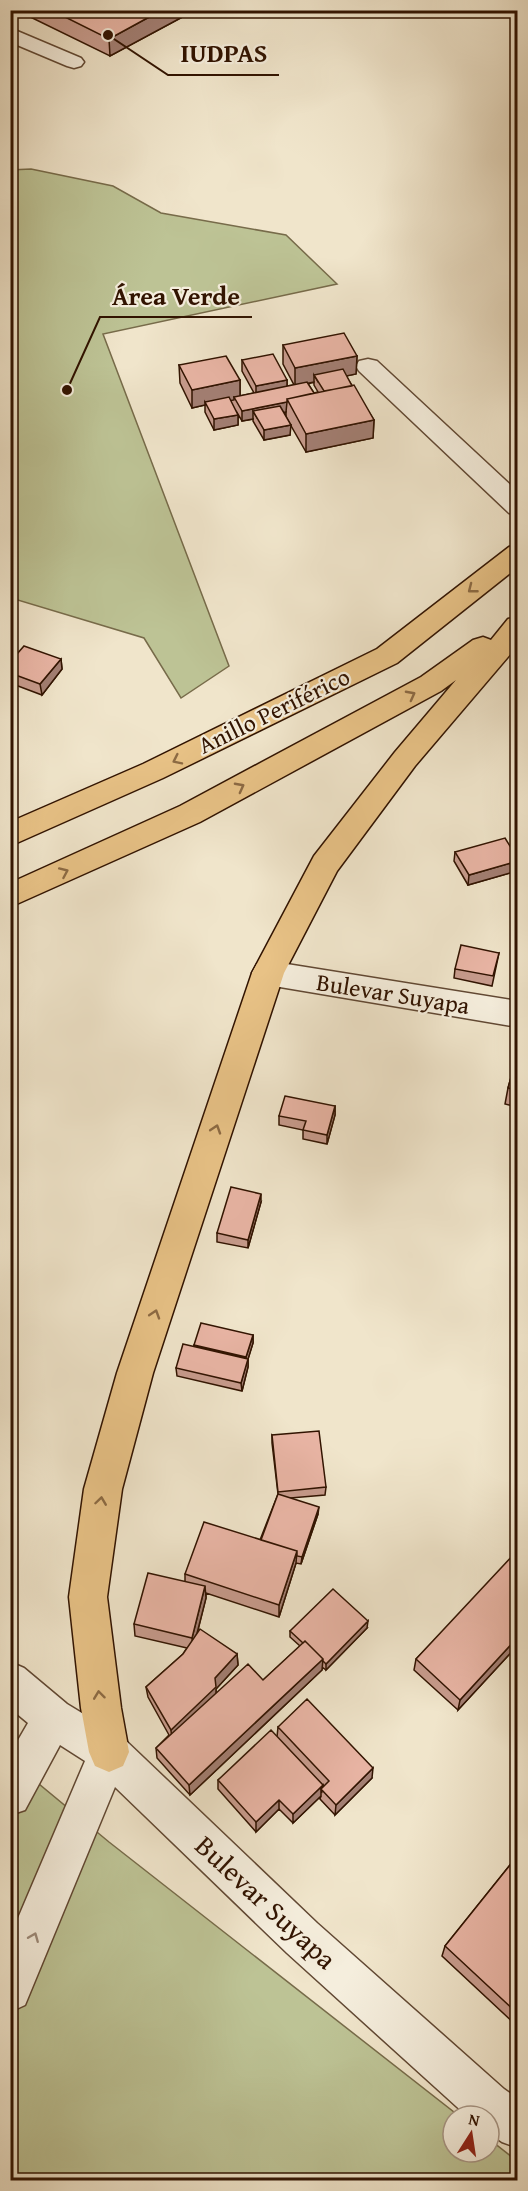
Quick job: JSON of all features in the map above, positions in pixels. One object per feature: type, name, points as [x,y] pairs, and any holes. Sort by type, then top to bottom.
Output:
[{"type":"highway","name":"Anillo Periférico","points":[[10,835],[153,771],[387,656],[518,553]]},
{"type":"highway","name":"Anillo Periférico","points":[[10,896],[190,814],[431,684],[518,625]]},
{"type":"highway","points":[[109,1752],[101,1708],[88,1597],[103,1489],[135,1373],[268,973],[325,864],[405,759],[518,625]]},
{"type":"street","points":[[10,34],[74,62]]},
{"type":"street","points":[[368,366],[518,507]]},
{"type":"street","name":"Bulevar Suyapa","points":[[268,973],[518,1014]]},
{"type":"street","name":"Bulevar Suyapa","points":[[10,1682],[53,1718],[109,1752],[302,1938],[488,2105],[518,2126]]},
{"type":"street","points":[[10,1795],[53,1718]]},
{"type":"street","points":[[10,1990],[109,1752]]},
{"type":"green space","points":[[31,169],[113,186],[161,213],[286,235],[337,284],[103,334],[229,666],[181,698],[144,638],[11,598],[10,170]]},
{"type":"green space","points":[[10,1760],[109,1842],[444,2104],[441,2104],[441,2164],[501,2164],[501,2148],[517,2161],[517,2180],[11,2180]]},
{"type":"building","points":[[51,10],[162,10],[109,39]]},
{"type":"building","points":[[344,333],[357,356],[295,368],[283,345]]},
{"type":"building","points":[[273,354],[287,380],[256,386],[242,360]]},
{"type":"building","points":[[226,356],[240,380],[192,390],[179,365]]},
{"type":"building","points":[[343,369],[352,386],[324,391],[314,375]]},
{"type":"building","points":[[307,382],[314,393],[287,399],[287,402],[242,411],[234,397]]},
{"type":"building","points":[[354,385],[374,420],[306,434],[287,399]]},
{"type":"building","points":[[229,397],[238,415],[214,419],[205,402]]},
{"type":"building","points":[[280,406],[291,425],[264,430],[253,411]]},
{"type":"building","points":[[24,646],[61,659],[40,684],[10,673],[10,662]]},
{"type":"building","points":[[505,838],[518,861],[469,875],[455,852]]},
{"type":"building","points":[[461,945],[499,953],[493,976],[455,969]]},
{"type":"building","points":[[518,1052],[518,1090],[508,1088]]},
{"type":"building","points":[[285,1096],[335,1106],[327,1135],[303,1130],[306,1121],[279,1116]]},
{"type":"building","points":[[231,1187],[261,1194],[248,1240],[217,1233]]},
{"type":"building","points":[[201,1323],[253,1335],[246,1357],[194,1345]]},
{"type":"building","points":[[183,1344],[248,1359],[241,1383],[176,1368]]},
{"type":"building","points":[[319,1431],[326,1487],[278,1492],[272,1435]]},
{"type":"building","points":[[278,1494],[319,1507],[302,1557],[297,1556],[297,1551],[261,1540]]},
{"type":"building","points":[[204,1522],[297,1551],[279,1605],[185,1574]]},
{"type":"building","points":[[516,1552],[518,1553],[518,1637],[460,1700],[416,1659]]},
{"type":"building","points":[[148,1573],[205,1586],[192,1638],[134,1624]]},
{"type":"building","points":[[333,1589],[368,1621],[326,1664],[305,1641],[303,1643],[290,1631]]},
{"type":"building","points":[[200,1629],[237,1654],[215,1678],[216,1687],[171,1730],[146,1687],[183,1654]]},
{"type":"building","points":[[305,1641],[323,1659],[189,1785],[156,1748],[248,1664],[263,1680]]},
{"type":"building","points":[[307,1699],[373,1768],[336,1805],[321,1789],[329,1781],[278,1727]]},
{"type":"building","points":[[271,1730],[323,1785],[293,1814],[279,1800],[256,1822],[218,1780]]},
{"type":"building","points":[[518,1855],[518,2014],[445,1946]]},
{"type":"place","name":"IUDPAS","points":[[108,35]]},
{"type":"place","name":"Área Verde","points":[[67,390]]}]
